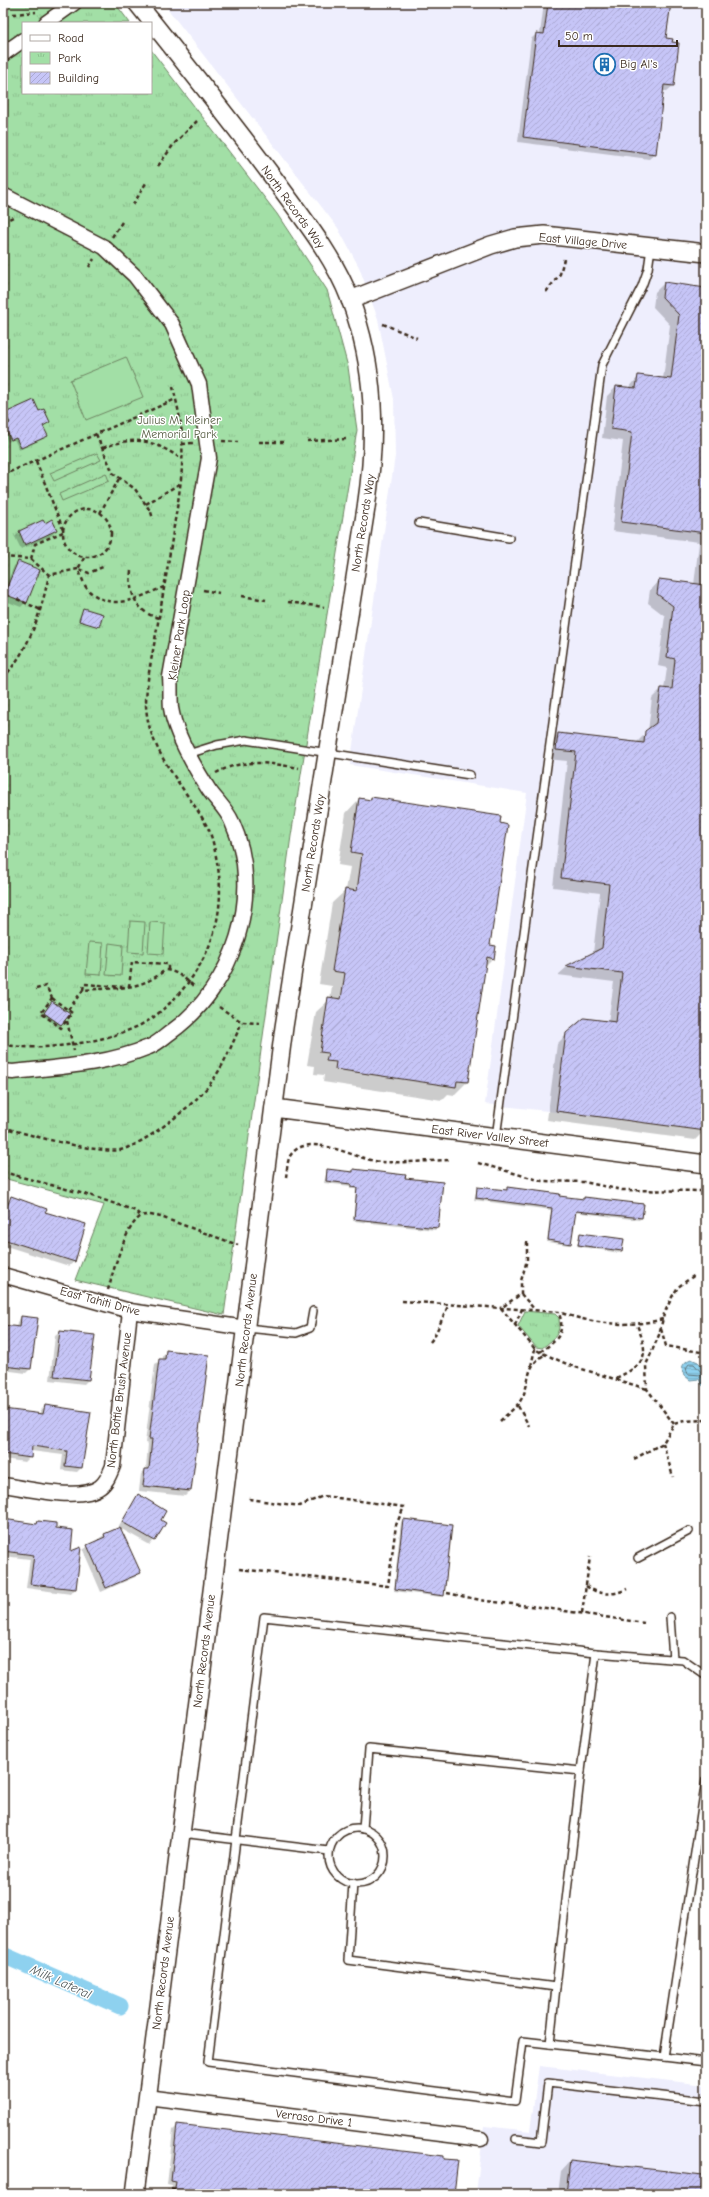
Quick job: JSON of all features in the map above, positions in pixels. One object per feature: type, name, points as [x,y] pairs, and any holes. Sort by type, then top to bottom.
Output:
[{"type":"street","points":[[42,17],[74,3]]},
{"type":"street","name":"North Records Way","points":[[137,3],[152,22]]},
{"type":"street","name":"North Records Way","points":[[152,23],[310,228],[336,270],[350,300],[366,355],[372,389],[373,442],[366,508],[284,1027],[274,1108]]},
{"type":"street","points":[[3,54],[22,41]]},
{"type":"street","name":"Kleiner Park Loop","points":[[3,195],[104,247],[135,276],[172,324],[199,384],[209,458],[170,678],[172,709],[188,754],[232,821],[242,853],[246,893],[239,935],[218,981],[189,1019],[151,1047],[114,1059],[78,1066],[13,1072],[3,1071]]},
{"type":"street","name":"Kleiner Park Loop","points":[[3,204],[39,213]]},
{"type":"street","name":"East Village Drive","points":[[350,300],[491,245],[515,238],[544,235],[706,253]]},
{"type":"street","name":"East River Valley Street","points":[[274,1108],[706,1164]]},
{"type":"street","name":"North Records Avenue","points":[[135,2194],[274,1108]]},
{"type":"street","name":"East Tahiti Drive","points":[[3,1275],[130,1311],[246,1328]]},
{"type":"street","name":"North Bottle Brush Avenue","points":[[3,1485],[79,1495],[101,1486],[108,1477],[113,1466],[130,1311]]},
{"type":"street","name":"Verraso Drive 1","points":[[147,2097],[481,2139]]},
{"type":"lane","points":[[496,1137],[602,365],[642,286],[648,269],[651,247]]},
{"type":"lane","points":[[419,523],[509,538]]},
{"type":"lane","points":[[188,754],[217,745],[246,740],[327,754],[470,775]]},
{"type":"lane","points":[[246,1328],[296,1333],[310,1328],[313,1311]]},
{"type":"lane","points":[[638,1558],[689,1531]]},
{"type":"lane","points":[[706,1676],[684,1660],[596,1653],[264,1617],[208,2062],[515,2101],[524,2041],[706,2062]]},
{"type":"lane","points":[[670,1617],[673,1659]]},
{"type":"lane","points":[[550,2044],[580,1771],[596,1653]]},
{"type":"lane","points":[[363,1828],[369,1749],[580,1771]]},
{"type":"lane","points":[[664,2057],[706,1780]]},
{"type":"lane","points":[[354,1828],[363,1828],[379,1839],[383,1847],[384,1861],[378,1873],[371,1880],[353,1883],[345,1881],[332,1868],[329,1851],[332,1843],[341,1833],[354,1828]]},
{"type":"lane","points":[[181,1833],[329,1851]]},
{"type":"lane","points":[[353,1883],[348,1960],[556,1987]]},
{"type":"lane","points":[[516,2139],[541,2142],[548,2083],[706,2100]]},
{"type":"path","points":[[13,14],[42,17]]},
{"type":"path","points":[[158,166],[174,144],[197,122]]},
{"type":"path","points":[[133,205],[146,183]]},
{"type":"path","points":[[3,222],[14,216]]},
{"type":"path","points":[[112,238],[122,222]]},
{"type":"path","points":[[89,267],[94,259]]},
{"type":"path","points":[[546,292],[560,274],[564,259]]},
{"type":"path","points":[[383,324],[418,338]]},
{"type":"path","points":[[3,1044],[34,1049],[73,1044],[127,1031],[146,1023],[173,1001],[189,982],[216,932],[219,914],[219,872],[210,832],[186,792],[160,754],[150,729],[146,704],[181,484],[182,444],[176,398],[172,387]]},
{"type":"path","points":[[3,475],[176,398]]},
{"type":"path","points":[[96,434],[113,473],[120,476],[135,489],[146,504],[153,519]]},
{"type":"path","points":[[308,441],[348,439]]},
{"type":"path","points":[[103,448],[120,441],[144,441],[166,448],[182,459]]},
{"type":"path","points":[[222,441],[238,442]]},
{"type":"path","points":[[259,442],[284,442]]},
{"type":"path","points":[[182,444],[194,443]]},
{"type":"path","points":[[31,559],[35,544],[63,530],[65,522],[77,511],[85,509],[100,513],[110,526],[110,542],[100,554],[84,558],[70,551],[65,545],[63,530],[36,461]]},
{"type":"path","points":[[100,513],[120,476]]},
{"type":"path","points":[[146,504],[181,484]]},
{"type":"path","points":[[3,557],[31,559],[49,575]]},
{"type":"path","points":[[78,569],[84,558]]},
{"type":"path","points":[[49,575],[78,569],[90,573],[105,566]]},
{"type":"path","points":[[78,569],[89,591],[110,603],[125,603],[164,587]]},
{"type":"path","points":[[131,571],[130,582],[134,599],[140,608],[151,616],[159,618]]},
{"type":"path","points":[[3,678],[26,644],[41,610],[49,575]]},
{"type":"path","points":[[203,590],[219,593]]},
{"type":"path","points":[[242,596],[266,600]]},
{"type":"path","points":[[18,599],[41,610]]},
{"type":"path","points":[[288,602],[324,607]]},
{"type":"path","points":[[209,777],[229,766],[250,762],[299,768]]},
{"type":"path","points":[[129,987],[132,962],[168,964],[168,970]]},
{"type":"path","points":[[168,970],[181,975],[189,982]]},
{"type":"path","points":[[83,990],[110,990],[129,987],[152,980],[168,970]]},
{"type":"path","points":[[68,1010],[83,990],[84,984],[129,987]]},
{"type":"path","points":[[36,988],[46,986],[52,998],[72,1013],[62,1028],[41,1013],[52,998]]},
{"type":"path","points":[[219,1007],[242,1022],[260,1023]]},
{"type":"path","points":[[67,1020],[75,1057]]},
{"type":"path","points":[[3,1128],[84,1147],[119,1150],[142,1140],[180,1113],[210,1084],[228,1054],[242,1022]]},
{"type":"path","points":[[286,1177],[289,1158],[295,1150],[309,1144],[322,1145],[382,1162],[449,1160]]},
{"type":"path","points":[[478,1163],[542,1181],[584,1182],[622,1190],[706,1191]]},
{"type":"path","points":[[3,1172],[92,1196],[136,1211],[141,1216]]},
{"type":"path","points":[[107,1293],[114,1270],[132,1225],[141,1216],[150,1215],[162,1217],[238,1245]]},
{"type":"path","points":[[527,1242],[527,1260],[521,1282],[521,1294],[535,1310]]},
{"type":"path","points":[[647,1389],[646,1365],[661,1329],[663,1319],[678,1287],[695,1275]]},
{"type":"path","points":[[501,1308],[521,1294]]},
{"type":"path","points":[[402,1301],[448,1306],[559,1312],[580,1320],[637,1325],[663,1319]]},
{"type":"path","points":[[430,1342],[434,1337],[448,1306]]},
{"type":"path","points":[[501,1308],[535,1349],[545,1355],[569,1364],[647,1389],[674,1424]]},
{"type":"path","points":[[515,1325],[522,1309]]},
{"type":"path","points":[[540,1352],[556,1340],[561,1331],[562,1322],[559,1312]]},
{"type":"path","points":[[615,1378],[641,1364],[645,1355],[644,1346],[637,1325]]},
{"type":"path","points":[[661,1329],[666,1346],[706,1353]]},
{"type":"path","points":[[500,1421],[518,1406],[526,1388],[535,1349]]},
{"type":"path","points":[[531,1366],[545,1355]]},
{"type":"path","points":[[641,1364],[646,1365]]},
{"type":"path","points":[[518,1406],[529,1426]]},
{"type":"path","points":[[634,1459],[663,1443],[674,1424],[684,1421],[706,1420]]},
{"type":"path","points":[[663,1443],[673,1478]]},
{"type":"path","points":[[239,1569],[388,1586],[396,1525],[404,1507],[323,1496],[308,1504],[300,1506],[249,1499]]},
{"type":"path","points":[[582,1613],[590,1557]]},
{"type":"path","points":[[586,1586],[595,1592],[608,1594],[619,1593],[627,1589]]},
{"type":"path","points":[[447,1593],[485,1601],[582,1613],[639,1624],[644,1623]]},
{"type":"path","points":[[168,2194],[169,2189],[201,2194],[205,2189],[209,2194]]},
{"type":"path","points":[[219,2194],[224,2190],[226,2194]]},
{"type":"shaded area","points":[[163,3],[706,3],[706,1129],[485,1104],[527,793],[350,765],[395,456],[394,399],[378,319],[359,267],[338,228]]},
{"type":"shaded area","points":[[539,2066],[706,2085],[706,2194],[476,2194],[484,2126],[530,2131]]},
{"type":"green space","name":"Julius M. Kleiner Memorial Park","points":[[3,3],[115,3],[129,22],[22,22],[22,94],[152,94],[152,51],[277,214],[327,290],[348,367],[357,430],[291,836],[224,1315],[75,1280],[104,1205],[3,1178]]},
{"type":"green space","points":[[126,357],[143,397],[86,420],[70,380]]},
{"type":"green space","points":[[97,453],[101,460],[54,481],[50,473]]},
{"type":"green space","points":[[106,473],[109,481],[62,501],[59,494]]},
{"type":"green space","points":[[130,921],[145,922],[143,953],[128,952]]},
{"type":"green space","points":[[150,922],[165,923],[163,954],[148,953]]},
{"type":"green space","points":[[89,942],[103,943],[101,975],[86,974]]},
{"type":"green space","points":[[109,943],[123,945],[121,976],[106,975]]},
{"type":"green space","points":[[525,1311],[555,1314],[559,1318],[559,1328],[556,1336],[542,1348],[536,1347],[518,1326]]},
{"type":"water","points":[[691,1359],[698,1362],[706,1370],[706,1387],[702,1385],[699,1379],[690,1380],[684,1375],[682,1368],[686,1362]]},
{"type":"building","name":"Big Al's","points":[[548,3],[671,3],[666,38],[673,39],[672,42],[679,43],[674,86],[664,85],[656,154],[523,137],[536,33],[544,34]]},
{"type":"building","points":[[664,282],[706,288],[706,533],[621,522],[632,432],[611,429],[616,386],[636,388],[638,375],[671,379],[679,315],[662,297]]},
{"type":"building","points":[[34,400],[39,411],[44,409],[50,422],[43,426],[48,436],[21,448],[16,438],[11,440],[4,426],[10,423],[5,413]]},
{"type":"building","points":[[52,519],[57,530],[25,545],[19,531],[43,520],[45,523]]},
{"type":"building","points":[[18,561],[40,570],[27,603],[4,594]]},
{"type":"building","points":[[659,579],[706,585],[706,1131],[556,1111],[566,1033],[584,1018],[616,1022],[622,973],[566,966],[602,948],[609,884],[561,878],[576,752],[556,750],[558,733],[644,743],[645,731],[656,723],[661,688],[672,689],[675,659],[667,657],[673,606],[657,594]]},
{"type":"building","points":[[83,608],[103,614],[99,627],[79,621]]},
{"type":"building","points":[[371,797],[501,816],[500,823],[508,825],[490,945],[496,946],[494,959],[487,957],[468,1082],[457,1081],[456,1087],[335,1069],[336,1062],[326,1061],[328,1053],[320,1052],[328,997],[341,999],[345,973],[332,971],[345,889],[357,891],[362,854],[351,852],[359,798],[371,800]]},
{"type":"building","points":[[52,1001],[70,1014],[61,1025],[44,1013]]},
{"type":"building","points":[[327,1169],[353,1172],[353,1169],[406,1175],[405,1178],[443,1182],[438,1228],[354,1219],[357,1188],[351,1187],[351,1184],[326,1181]]},
{"type":"building","points":[[477,1187],[507,1190],[507,1187],[560,1194],[559,1196],[584,1199],[584,1197],[644,1204],[642,1218],[576,1211],[571,1244],[548,1240],[552,1208],[476,1198]]},
{"type":"building","points":[[11,1196],[47,1209],[45,1212],[86,1224],[75,1262],[3,1239],[3,1218]]},
{"type":"building","points":[[580,1233],[624,1239],[622,1251],[578,1245]]},
{"type":"building","points":[[21,1316],[38,1318],[31,1369],[3,1366],[3,1325],[20,1327]]},
{"type":"building","points":[[60,1331],[95,1335],[89,1380],[54,1376]]},
{"type":"building","points":[[166,1350],[209,1355],[191,1491],[143,1486],[145,1469],[149,1469],[152,1439],[149,1439],[159,1359],[165,1359]]},
{"type":"building","points":[[45,1405],[91,1412],[82,1468],[65,1466],[67,1451],[32,1446],[31,1458],[3,1454],[3,1409],[43,1414]]},
{"type":"building","points":[[138,1494],[166,1511],[161,1520],[166,1523],[155,1541],[122,1522]]},
{"type":"building","points":[[3,1519],[37,1524],[38,1521],[56,1523],[56,1528],[73,1530],[71,1551],[81,1547],[76,1589],[30,1584],[34,1555],[3,1551]]},
{"type":"building","points":[[403,1519],[452,1525],[444,1596],[395,1589]]},
{"type":"building","points":[[120,1527],[141,1573],[106,1588],[87,1545],[105,1537],[104,1534]]},
{"type":"building","points":[[177,2124],[444,2156],[444,2159],[458,2160],[454,2194],[259,2194],[239,2191],[237,2194],[174,2194],[176,2182],[171,2181]]},
{"type":"building","points":[[570,2160],[703,2175],[701,2194],[566,2194]]},
{"type":"waterway","name":"Milk Lateral","points":[[3,1955],[120,2006]]},
{"type":"place","name":"Big Al's","points":[[604,64]]}]
